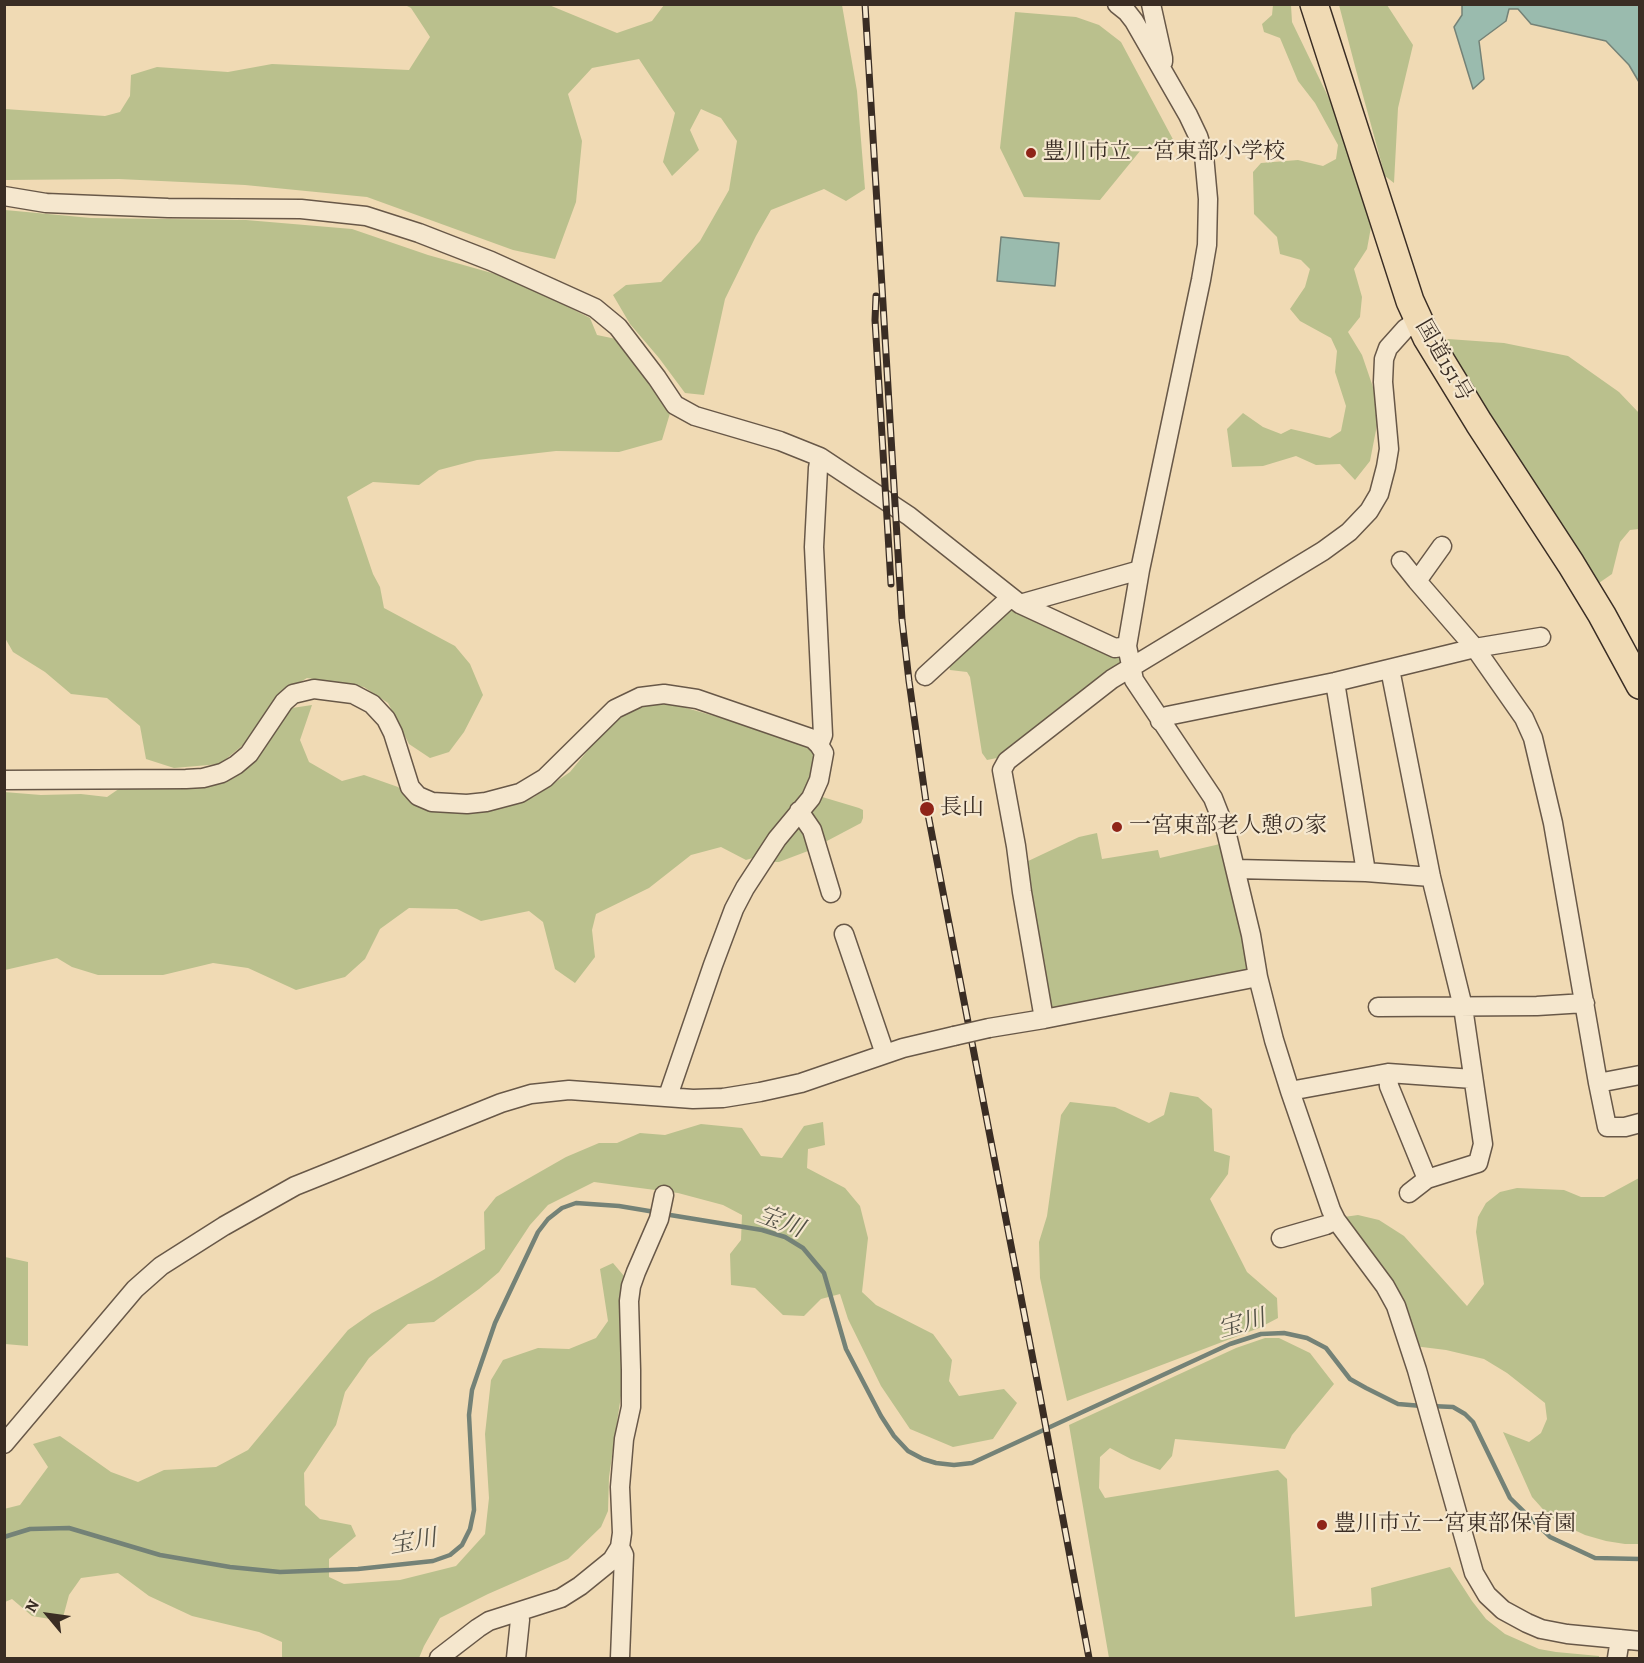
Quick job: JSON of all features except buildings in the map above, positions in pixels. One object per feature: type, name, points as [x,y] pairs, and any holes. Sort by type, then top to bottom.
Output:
[{"type":"highway","name":"国道151号","points":[[1314,4],[1383,222],[1426,338],[1571,564],[1640,685]]},
{"type":"street","points":[[1117,4],[1134,21],[1198,136],[1204,155],[1208,199],[1207,245],[1140,570],[1127,646],[1134,680],[1213,798],[1226,831],[1258,977],[1290,1091],[1331,1210],[1385,1286],[1396,1306],[1419,1377],[1474,1573],[1487,1595],[1503,1610],[1541,1629],[1567,1634],[1640,1641]]},
{"type":"street","points":[[1151,4],[1163,58],[1162,69]]},
{"type":"street","points":[[4,196],[46,202],[157,207],[301,209],[366,216],[419,233],[491,261],[595,308],[618,327],[675,405],[695,416],[780,441],[820,457],[909,516],[1016,601],[1115,648],[1127,646]]},
{"type":"street","points":[[1044,1019],[1002,770],[1007,760],[1112,679],[1323,551],[1350,532],[1369,512],[1379,494],[1389,449],[1383,382],[1384,359],[1388,348],[1405,329],[1418,320]]},
{"type":"street","points":[[819,745],[823,735],[814,547],[820,457]]},
{"type":"street","points":[[1417,581],[1442,546]]},
{"type":"street","points":[[1401,561],[1475,648],[1524,718],[1533,738],[1553,823],[1607,1127],[1625,1127],[1640,1123]]},
{"type":"street","points":[[925,676],[1016,601],[1140,570]]},
{"type":"street","points":[[1160,721],[1167,716],[1335,682],[1475,648],[1541,637]]},
{"type":"street","points":[[1390,669],[1431,877],[1463,1006],[1483,1144],[1478,1162],[1426,1179],[1409,1193]]},
{"type":"street","points":[[1335,682],[1366,872]]},
{"type":"street","points":[[4,780],[186,779],[222,773],[249,754],[284,702],[293,694],[314,689],[354,694],[372,704],[386,718],[393,733],[410,787],[418,796],[432,802],[467,804],[486,802],[520,793],[545,778],[615,709],[640,697],[664,694],[697,699],[813,739],[824,753],[819,780],[812,798],[799,811],[764,858],[734,909],[668,1096]]},
{"type":"street","points":[[799,811],[812,830],[831,893]]},
{"type":"street","points":[[1236,869],[1366,872],[1431,877]]},
{"type":"street","points":[[844,933],[885,1054]]},
{"type":"street","points":[[4,1444],[135,1289],[161,1266],[224,1226],[295,1186],[501,1103],[531,1094],[569,1090],[693,1099],[723,1098],[760,1092],[801,1083],[885,1054],[988,1028],[1258,977]]},
{"type":"street","points":[[1378,1007],[1537,1006],[1585,1003]]},
{"type":"street","points":[[1290,1091],[1388,1073],[1473,1079]]},
{"type":"street","points":[[1388,1073],[1389,1086],[1426,1179]]},
{"type":"street","points":[[1598,1083],[1640,1075]]},
{"type":"street","points":[[439,1659],[489,1621],[561,1598],[580,1587],[612,1560],[620,1547],[622,1533],[621,1469],[631,1407],[629,1301],[631,1286],[659,1219],[664,1195]]},
{"type":"street","points":[[1281,1238],[1336,1220]]},
{"type":"street","points":[[620,1547],[624,1555],[620,1659]]},
{"type":"street","points":[[516,1659],[520,1620],[518,1612]]},
{"type":"street","points":[[1617,1659],[1620,1639]]},
{"type":"green space","points":[[405,5],[549,5],[617,33],[652,21],[664,5],[842,5],[857,91],[865,189],[846,201],[824,189],[771,210],[725,299],[704,395],[685,393],[630,324],[613,295],[626,285],[661,282],[700,241],[729,190],[737,141],[721,118],[701,109],[690,130],[699,150],[672,176],[663,162],[675,113],[639,59],[592,68],[568,94],[582,141],[576,202],[555,259],[513,250],[367,197],[245,185],[119,179],[5,180],[5,109],[105,116],[120,112],[130,96],[131,75],[157,67],[228,72],[272,64],[409,70],[430,37],[411,8]]},
{"type":"green space","points":[[1273,5],[1291,5],[1292,22],[1335,111],[1371,227],[1367,249],[1354,269],[1362,297],[1360,317],[1348,332],[1362,355],[1375,393],[1377,425],[1370,461],[1355,480],[1340,464],[1316,465],[1296,456],[1263,466],[1232,467],[1227,429],[1243,413],[1263,427],[1281,434],[1291,429],[1330,438],[1341,431],[1346,406],[1335,372],[1337,351],[1331,338],[1300,321],[1290,309],[1305,287],[1310,269],[1301,260],[1280,254],[1277,237],[1254,214],[1253,172],[1261,163],[1298,160],[1323,166],[1336,159],[1338,145],[1315,103],[1298,81],[1280,38],[1264,32],[1262,24],[1272,15]]},
{"type":"green space","points":[[1339,5],[1387,5],[1413,45],[1398,108],[1394,183],[1385,176]]},
{"type":"green space","points":[[1015,12],[1076,17],[1099,25],[1121,42],[1176,145],[1140,151],[1100,200],[1024,197],[1000,148]]},
{"type":"green space","points":[[5,210],[91,218],[246,220],[352,229],[428,255],[513,279],[590,318],[597,335],[616,339],[671,410],[662,440],[619,452],[556,451],[477,460],[439,470],[419,485],[373,482],[347,497],[373,574],[380,587],[384,608],[455,646],[470,664],[483,695],[464,732],[449,752],[430,758],[409,744],[388,703],[364,687],[307,678],[282,693],[249,740],[220,764],[174,768],[146,759],[140,726],[107,698],[71,694],[45,672],[13,652],[5,638]]},
{"type":"green space","points":[[1448,339],[1504,343],[1568,356],[1619,392],[1639,413],[1639,529],[1630,530],[1620,542],[1612,574],[1596,585],[1437,352]]},
{"type":"green space","points":[[1012,607],[1119,652],[1124,663],[997,758],[987,760],[982,753],[970,677],[967,672],[950,670],[949,664]]},
{"type":"green space","points":[[666,702],[776,734],[811,748],[817,765],[809,794],[756,857],[746,860],[721,847],[691,855],[649,888],[596,914],[592,930],[595,957],[575,983],[555,969],[543,922],[529,911],[481,921],[457,909],[409,908],[380,929],[365,959],[345,977],[296,990],[248,968],[213,963],[163,975],[98,975],[72,967],[57,958],[5,970],[4,792],[107,797],[123,786],[181,785],[232,779],[256,761],[278,722],[292,708],[312,705],[300,740],[309,762],[342,781],[364,775],[398,787],[416,801],[443,813],[494,810],[534,797],[570,772],[607,727],[635,708]]},
{"type":"green space","points":[[819,796],[863,810],[861,823],[808,851],[774,862],[772,859]]},
{"type":"green space","points":[[1097,833],[1102,859],[1158,850],[1160,858],[1220,844],[1250,973],[1052,1010],[1048,1007],[1024,863],[1079,837]]},
{"type":"green space","points":[[1170,1092],[1198,1097],[1212,1109],[1214,1151],[1230,1156],[1228,1174],[1210,1199],[1247,1272],[1277,1298],[1278,1318],[1259,1328],[1067,1401],[1040,1278],[1039,1242],[1047,1216],[1061,1115],[1070,1102],[1115,1107],[1149,1123],[1164,1115]]},
{"type":"green space","points":[[823,1122],[825,1145],[808,1149],[807,1168],[845,1188],[860,1206],[868,1238],[862,1292],[876,1305],[933,1334],[952,1360],[949,1381],[959,1396],[1004,1389],[1017,1403],[993,1439],[953,1447],[910,1429],[881,1386],[848,1319],[840,1294],[821,1299],[804,1316],[783,1315],[755,1288],[731,1285],[730,1254],[741,1240],[742,1215],[723,1205],[678,1193],[594,1182],[548,1205],[530,1225],[499,1272],[479,1289],[434,1322],[408,1324],[369,1358],[345,1392],[336,1425],[304,1473],[305,1505],[320,1519],[351,1525],[356,1536],[329,1559],[329,1577],[344,1584],[400,1580],[456,1566],[485,1534],[489,1498],[485,1434],[491,1380],[503,1360],[538,1348],[569,1349],[596,1338],[608,1321],[600,1269],[613,1263],[624,1276],[620,1322],[624,1375],[609,1477],[608,1511],[601,1527],[568,1559],[440,1618],[419,1658],[282,1658],[282,1642],[259,1632],[192,1616],[149,1596],[118,1573],[81,1578],[69,1595],[62,1621],[32,1616],[12,1599],[5,1602],[4,1509],[20,1505],[48,1467],[33,1444],[60,1436],[111,1472],[138,1482],[164,1470],[216,1467],[248,1450],[348,1330],[372,1313],[485,1249],[484,1212],[496,1197],[566,1157],[599,1143],[617,1143],[640,1133],[665,1135],[701,1124],[742,1128],[761,1156],[782,1158],[804,1126]]},
{"type":"green space","points":[[1639,1178],[1639,1544],[1625,1544],[1585,1535],[1568,1527],[1549,1516],[1532,1497],[1503,1432],[1529,1442],[1541,1433],[1547,1419],[1545,1403],[1507,1373],[1484,1359],[1446,1350],[1414,1346],[1344,1217],[1358,1215],[1379,1220],[1404,1236],[1467,1306],[1484,1284],[1476,1232],[1478,1217],[1486,1203],[1500,1192],[1517,1188],[1564,1190],[1581,1197],[1604,1197]]},
{"type":"green space","points":[[5,1257],[28,1262],[28,1346],[5,1344]]},
{"type":"green space","points":[[1265,1338],[1279,1338],[1310,1353],[1334,1384],[1292,1435],[1285,1449],[1175,1439],[1172,1456],[1160,1470],[1110,1448],[1100,1457],[1099,1488],[1105,1498],[1278,1470],[1287,1479],[1295,1617],[1372,1606],[1371,1588],[1450,1567],[1486,1619],[1505,1634],[1539,1649],[1599,1656],[1599,1658],[1109,1658],[1069,1425],[1236,1348]]},
{"type":"shaded area","points":[[1462,5],[1639,5],[1639,82],[1629,65],[1606,41],[1531,24],[1518,9],[1509,9],[1506,21],[1479,41],[1484,79],[1473,89],[1454,27],[1462,15]]},
{"type":"shaded area","points":[[1001,237],[1059,243],[1055,286],[997,281]]},
{"type":"waterway","name":"宝川","points":[[4,1537],[30,1529],[69,1528],[160,1555],[230,1567],[280,1572],[358,1569],[433,1561],[450,1555],[462,1545],[470,1529],[474,1510],[469,1415],[472,1390],[495,1323],[538,1232],[548,1219],[562,1208],[576,1203],[619,1206],[655,1212]]},
{"type":"waterway","name":"宝川","points":[[664,1214],[762,1230],[785,1237],[803,1248],[824,1273],[846,1349],[881,1416],[894,1436],[908,1451],[936,1463],[954,1465],[972,1463],[1230,1344],[1261,1334],[1284,1333],[1307,1338],[1326,1348],[1350,1379],[1398,1404],[1422,1406]]},
{"type":"waterway","name":"宝川","points":[[1431,1406],[1453,1407],[1473,1422],[1510,1498],[1550,1537],[1595,1558],[1640,1559]]},
{"type":"railway","points":[[865,4],[902,620],[909,681],[927,809],[1089,1658]]},
{"type":"railway","points":[[876,296],[875,320],[891,584]]},
{"type":"place","name":"豊川市立一宮東部小学校","points":[[1031,153]]},
{"type":"place","name":"長山","points":[[927,809]]},
{"type":"place","name":"一宮東部老人憩の家","points":[[1117,827]]},
{"type":"place","name":"豊川市立一宮東部保育園","points":[[1322,1525]]}]
